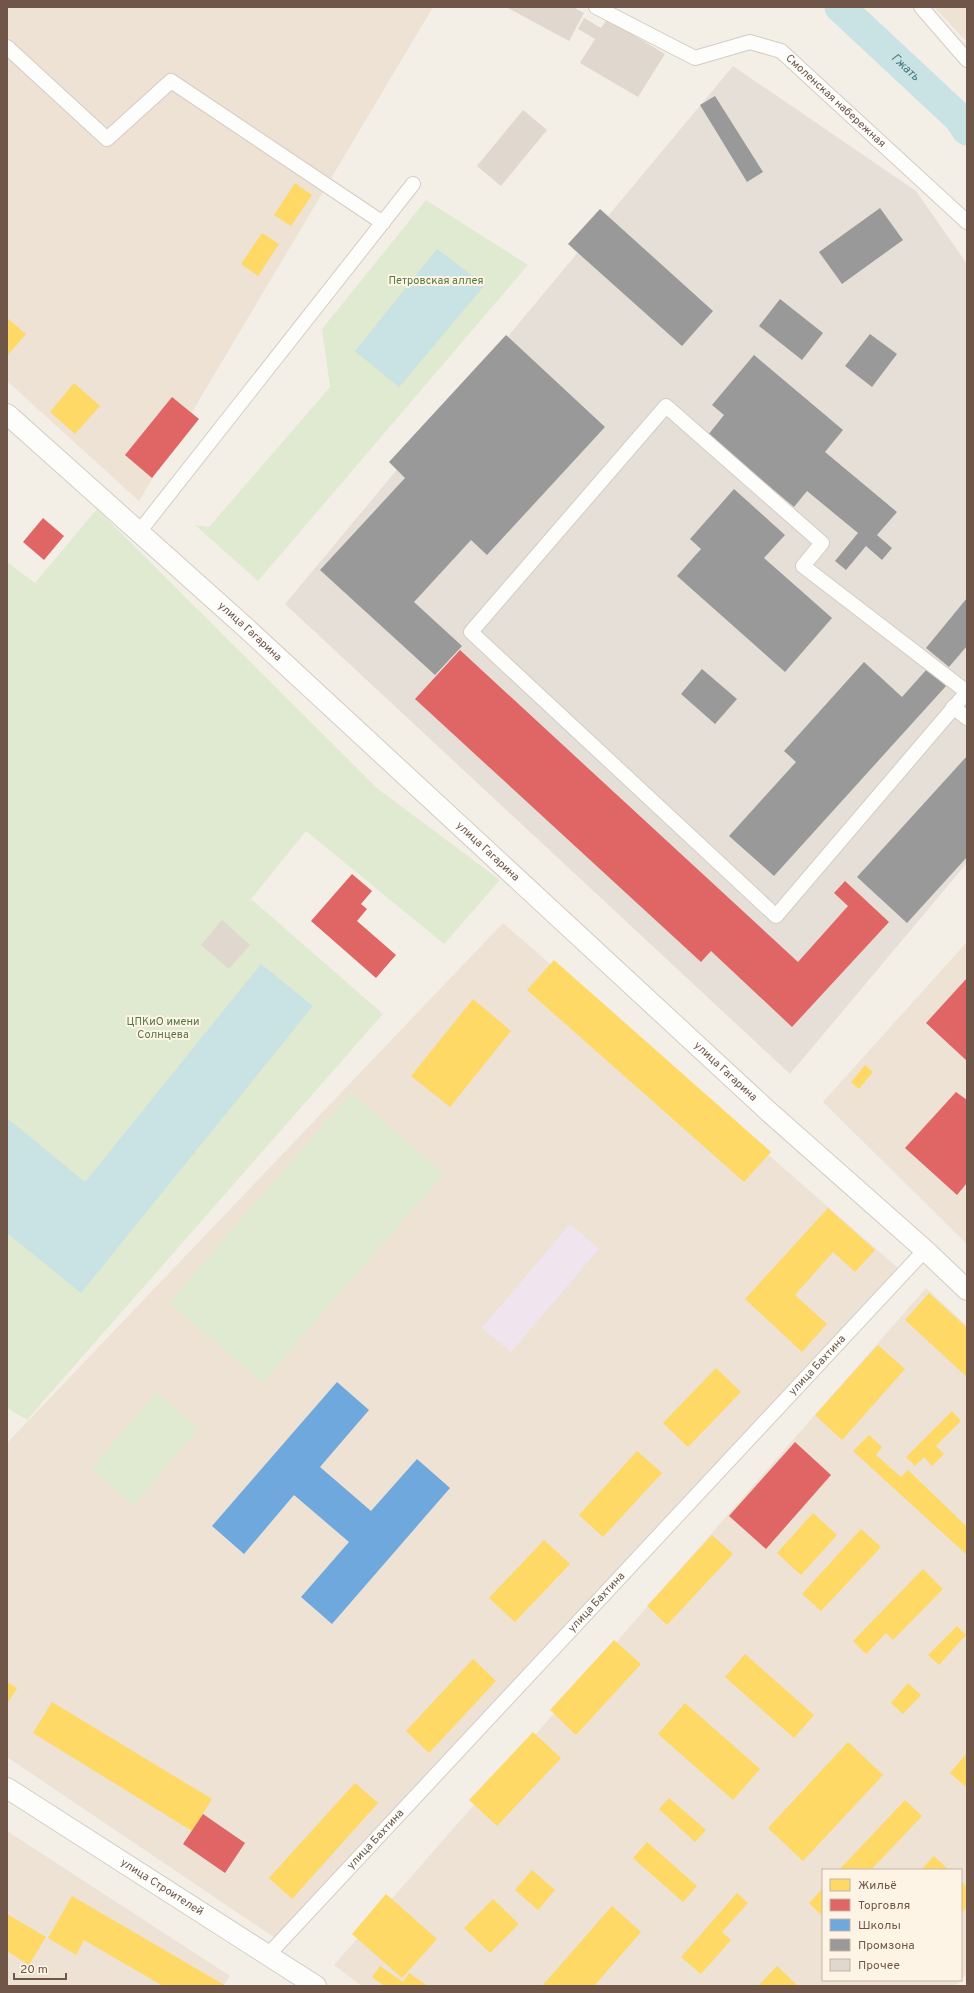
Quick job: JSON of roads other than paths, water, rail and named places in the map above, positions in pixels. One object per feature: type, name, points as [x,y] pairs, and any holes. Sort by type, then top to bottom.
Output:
[{"type":"main road","name":"улица Гагарина","points":[[7,414],[244,626],[768,1111],[926,1250],[967,1290]]},
{"type":"main road","name":"улица Строителей","points":[[7,1788],[316,1986]]},
{"type":"street","name":"Смоленская набережная","points":[[596,7],[695,58],[750,42],[781,51],[967,222]]},
{"type":"street","points":[[921,7],[967,60]]},
{"type":"street","points":[[7,47],[107,139],[171,81],[383,223]]},
{"type":"street","points":[[139,532],[413,184]]},
{"type":"street","points":[[666,406],[822,543],[803,566],[967,692],[953,707],[776,916],[471,632],[666,406]]},
{"type":"street","points":[[953,707],[967,718]]},
{"type":"street","name":"улица Бахтина","points":[[268,1955],[926,1250]]},
{"type":"water","points":[[437,249],[485,285],[399,387],[355,351]]},
{"type":"water","points":[[261,964],[313,1006],[81,1293],[7,1233],[7,1118],[85,1182]]},
{"type":"waterway","name":"Гжать","points":[[840,7],[959,118],[967,130]]},
{"type":"park label","name":"Петровская аллея","points":[[436,281]]},
{"type":"park label","name":"ЦПКиО имени Солнцева","points":[[163,1028]]}]
